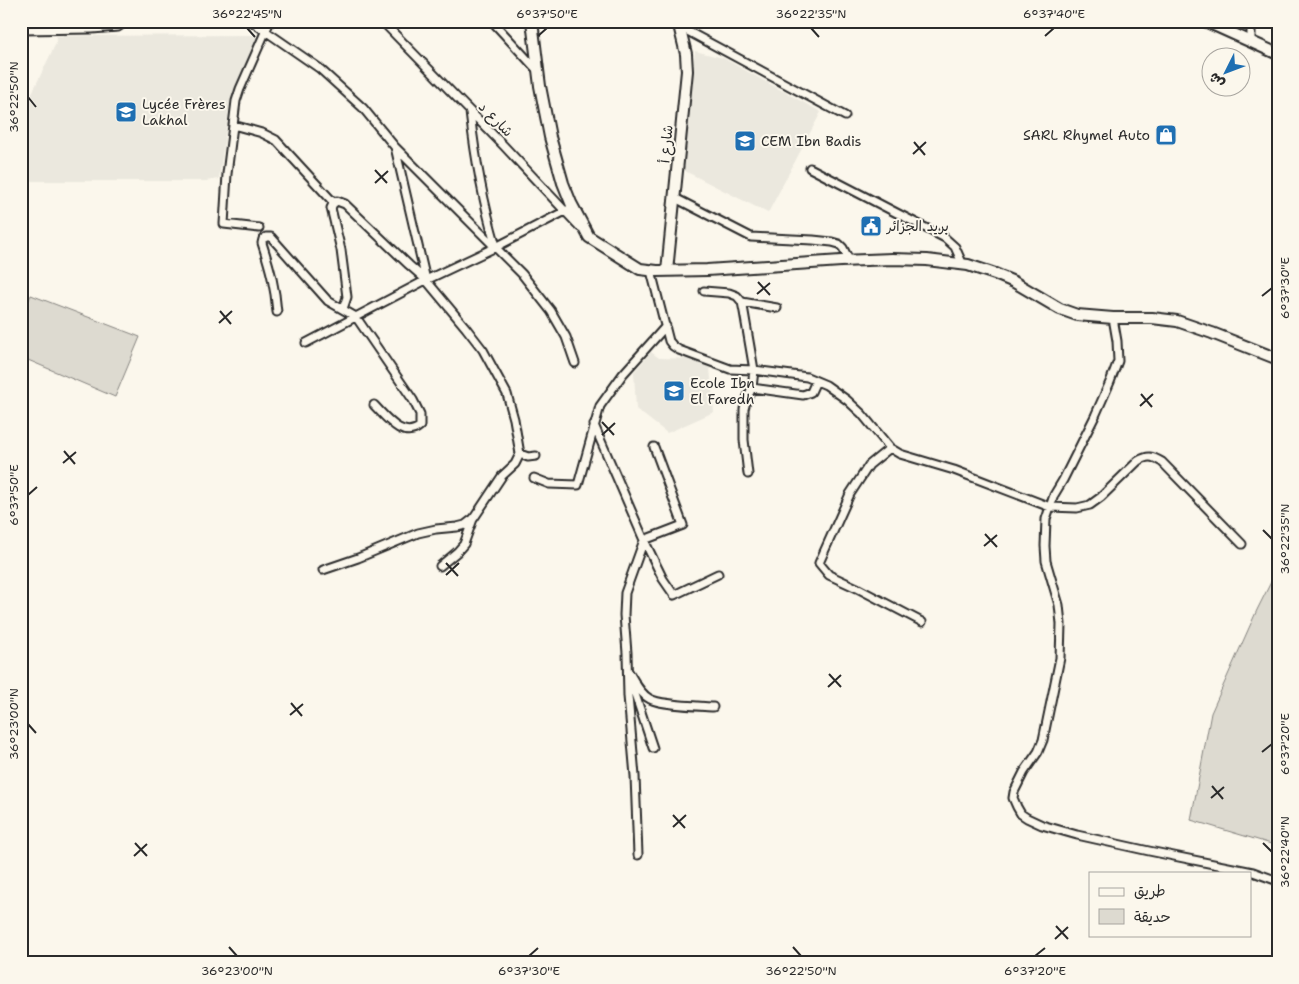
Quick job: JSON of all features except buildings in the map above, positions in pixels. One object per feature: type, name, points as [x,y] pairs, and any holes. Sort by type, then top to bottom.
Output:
[{"type":"main road","points":[[532,21],[550,137],[569,209],[589,237],[640,269],[668,271],[745,268],[849,260],[892,259],[926,260],[963,265],[995,274],[1060,309],[1077,315],[1177,321],[1278,359]]},
{"type":"main road","points":[[1205,21],[1278,54]]},
{"type":"main road","name":"شارع أ","points":[[668,271],[687,71],[686,54],[679,24]]},
{"type":"street","points":[[21,30],[92,30],[118,27],[127,21]]},
{"type":"street","points":[[251,21],[319,68],[363,108],[396,147],[522,274],[551,310],[566,338],[576,363]]},
{"type":"street","points":[[259,228],[224,224],[227,174],[236,101],[270,21]]},
{"type":"street","name":"شارع د","points":[[382,21],[569,209]]},
{"type":"street","points":[[492,21],[539,72]]},
{"type":"street","points":[[1251,21],[1251,41]]},
{"type":"street","points":[[679,24],[845,116]]},
{"type":"street","points":[[1266,48],[1278,47]]},
{"type":"street","points":[[470,111],[474,146],[496,248]]},
{"type":"street","points":[[233,125],[262,133],[276,140],[334,203]]},
{"type":"street","points":[[396,147],[426,280]]},
{"type":"street","points":[[810,168],[945,238],[955,247],[963,265]]},
{"type":"street","points":[[675,198],[751,237],[813,240],[839,244],[849,260]]},
{"type":"street","points":[[343,309],[348,297],[341,250],[330,208],[337,201],[345,204],[426,280],[483,350],[507,394],[514,419],[520,454],[515,464],[502,476],[474,518],[464,544],[458,552],[440,566]]},
{"type":"street","points":[[306,343],[426,280],[496,248],[569,209]]},
{"type":"street","points":[[277,312],[271,269],[262,243],[266,236],[271,237],[328,301],[356,317],[413,400],[420,414],[420,426],[415,431],[400,429],[374,405]]},
{"type":"street","points":[[652,270],[669,341],[673,346],[730,369],[808,377],[826,385],[847,400],[862,414],[890,448],[900,454],[954,470],[1050,507],[1077,508],[1090,505],[1101,497],[1145,456],[1154,458],[1162,462],[1242,544]]},
{"type":"street","points":[[704,291],[729,293],[737,296],[742,302],[754,370],[752,388],[744,409],[744,440],[748,474]]},
{"type":"street","points":[[742,302],[777,308]]},
{"type":"street","points":[[1113,318],[1118,341],[1118,361],[1095,416],[1054,495],[1045,525],[1046,561],[1059,605],[1061,624],[1060,658],[1043,740],[1038,752],[1024,772],[1014,792],[1014,798],[1021,814],[1042,825],[1077,835],[1253,872],[1278,881]]},
{"type":"street","points":[[534,478],[549,484],[578,485],[600,406],[624,374],[666,326]]},
{"type":"street","points":[[752,388],[803,395],[810,392],[816,381]]},
{"type":"street","points":[[594,424],[644,540],[663,579],[674,595],[718,574]]},
{"type":"street","points":[[638,855],[635,776],[628,696],[624,615],[625,593],[644,540],[683,525],[654,447]]},
{"type":"street","points":[[890,448],[869,465],[850,494],[819,563],[829,575],[922,622]]},
{"type":"street","points":[[520,454],[528,457],[536,456]]},
{"type":"street","points":[[323,570],[358,558],[418,533],[465,525],[474,518]]},
{"type":"street","points":[[627,670],[641,692],[650,700],[713,707]]},
{"type":"street","points":[[627,670],[652,748]]},
{"type":"shaded area","name":"Lycée Frères Lakhal","points":[[260,35],[234,91],[229,108],[219,179],[206,181],[21,181],[21,116],[56,43],[56,36]]},
{"type":"shaded area","name":"CEM Ibn Badis","points":[[695,51],[723,58],[821,112],[768,213],[681,169]]},
{"type":"shaded area","name":"Ecole Ibn El Faredh","points":[[651,352],[659,358],[696,359],[710,368],[714,412],[667,433],[636,409],[634,372]]},
{"type":"green space","points":[[31,295],[140,337],[115,397],[21,357],[21,318]]},
{"type":"green space","points":[[1278,568],[1278,846],[1191,820],[1211,713]]},
{"type":"place","name":"Lycée Frères Lakhal","points":[[126,112]]},
{"type":"place","name":"SARL Rhymel Auto","points":[[1166,135]]},
{"type":"place","name":"CEM Ibn Badis","points":[[745,141]]},
{"type":"place","name":"بريد الجزائر","points":[[871,226]]},
{"type":"place","name":"Ecole Ibn El Faredh","points":[[674,391]]}]
